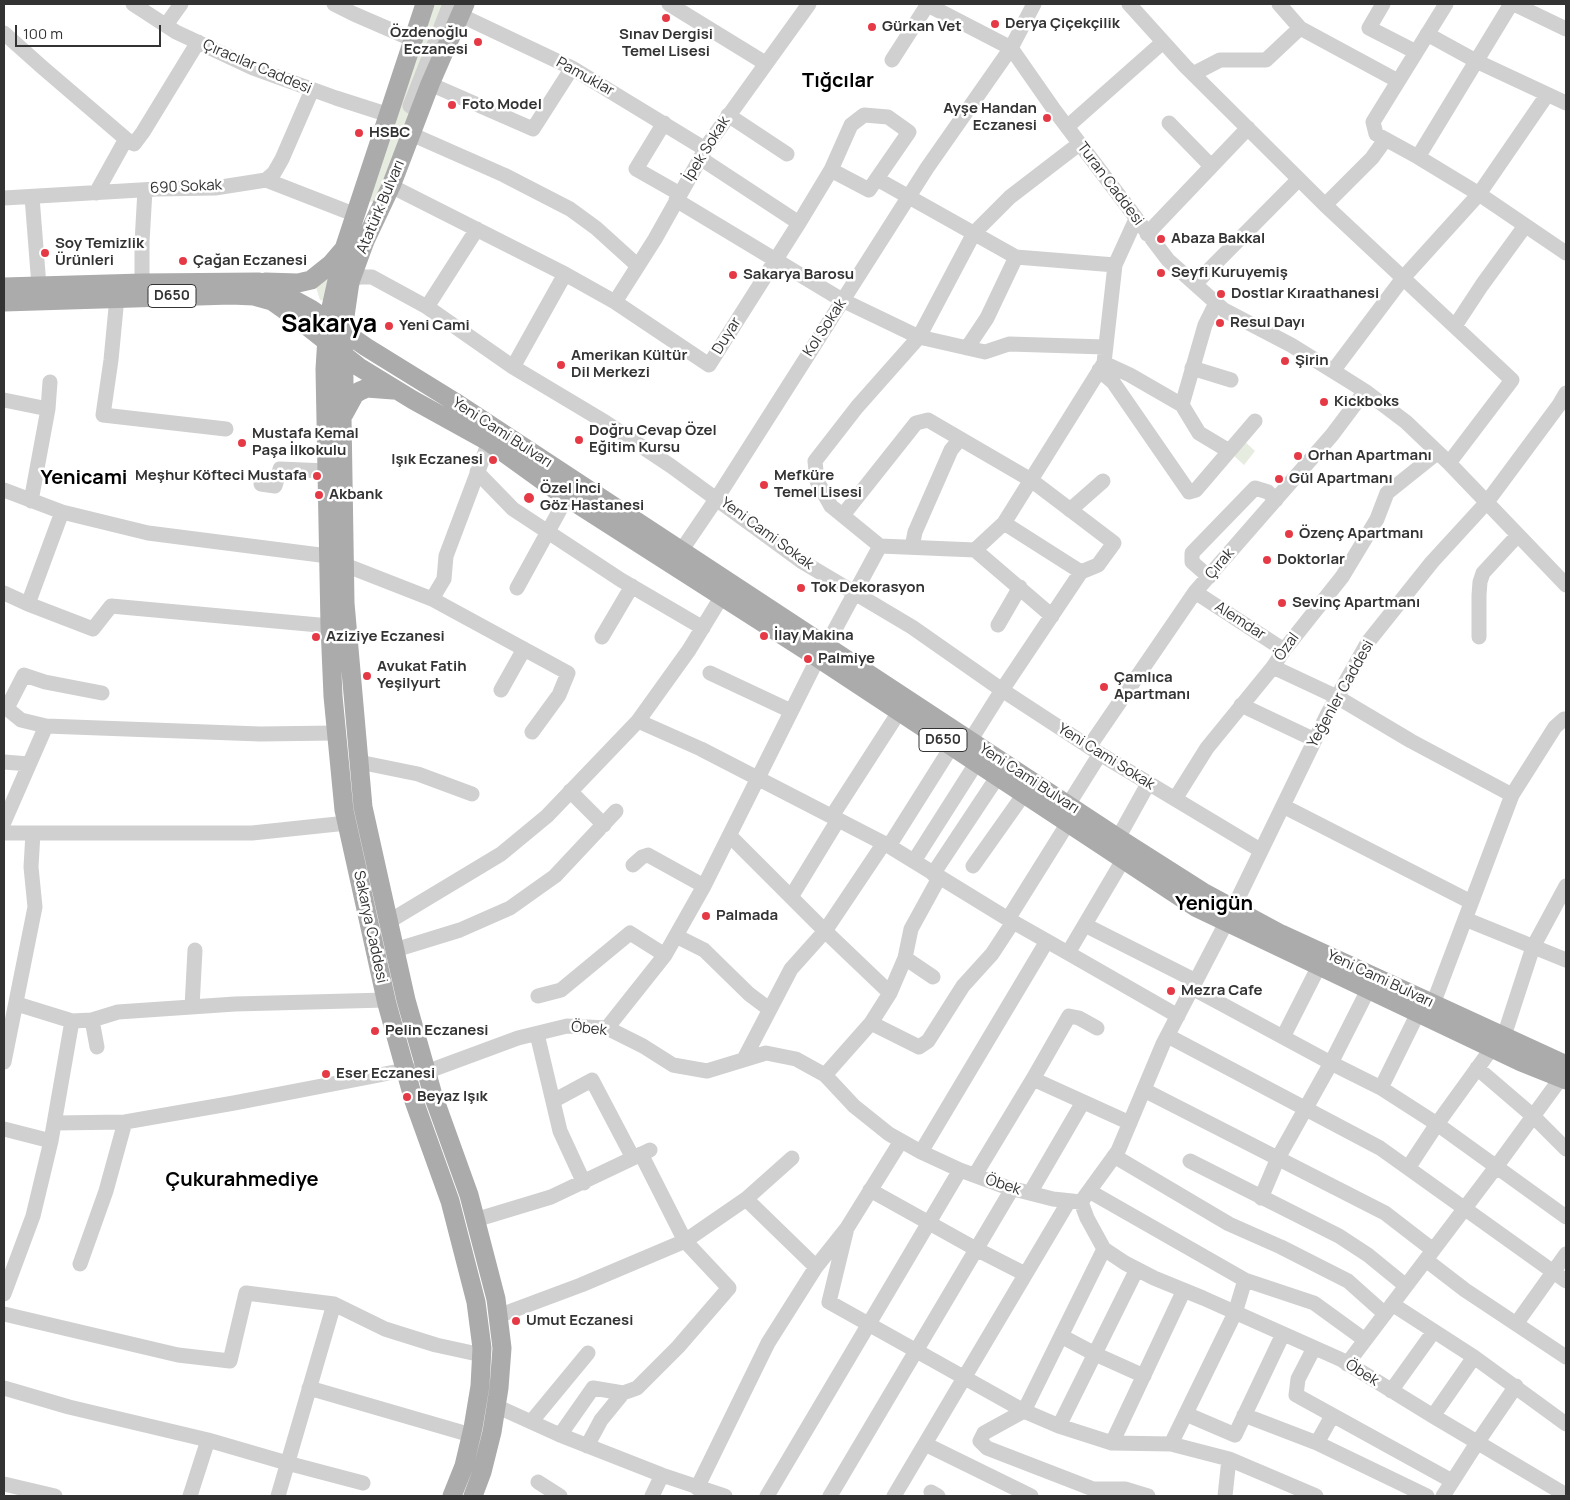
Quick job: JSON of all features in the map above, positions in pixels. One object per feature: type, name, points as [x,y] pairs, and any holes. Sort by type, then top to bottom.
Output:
[{"type":"main road","name":"Atatürk Bulvarı","points":[[339,322],[344,249],[356,215],[403,108],[414,40],[425,4]]},
{"type":"main road","name":"Atatürk Bulvarı","points":[[403,108],[430,84],[458,7]]},
{"type":"main road","name":"Atatürk Bulvarı","points":[[339,322],[350,282],[365,242],[391,186],[410,134],[403,108]]},
{"type":"main road","points":[[4,287],[142,283],[298,283],[311,280],[331,264],[344,249]]},
{"type":"main road","name":"Yeni Cami Bulvarı","points":[[259,282],[339,322],[360,343],[681,551],[822,652],[898,712],[1197,908],[1230,916],[1281,934],[1425,1009],[1565,1074]]},
{"type":"main road","points":[[231,295],[251,301],[272,312],[298,330],[316,353],[325,369]]},
{"type":"main road","name":"D650","points":[[4,302],[117,297],[254,296],[272,301],[326,341]]},
{"type":"main road","name":"Sakarya Caddesi","points":[[339,322],[326,341],[325,369],[328,556],[333,696],[347,823],[386,1000],[414,1101],[450,1201],[476,1302],[482,1355],[480,1386],[471,1435],[464,1466],[452,1496]]},
{"type":"main road","name":"Sakarya Caddesi","points":[[339,322],[344,355],[342,417],[345,603],[363,807],[406,1000],[433,1095],[469,1195],[496,1299],[502,1348],[496,1406],[482,1472],[473,1496]]},
{"type":"main road","name":"Yeni Cami Bulvarı","points":[[326,341],[359,368],[489,442],[567,497],[722,596],[822,652],[970,741],[1118,838],[1230,916],[1318,966],[1368,990],[1425,1009]]},
{"type":"main road","points":[[342,417],[355,394],[360,390],[367,388],[395,390]]},
{"type":"street","name":"Çıracılar Caddesi","points":[[133,4],[198,42],[254,68],[312,90],[403,108]]},
{"type":"street","points":[[166,25],[181,4]]},
{"type":"street","points":[[334,4],[414,40]]},
{"type":"street","points":[[669,4],[765,62]]},
{"type":"street","name":"İpek Sokak","points":[[616,302],[702,153],[765,62],[809,4]]},
{"type":"street","points":[[892,60],[927,4],[1011,48]]},
{"type":"street","name":"Kol Sokak","points":[[681,551],[717,498],[909,196],[1011,48],[1034,4]]},
{"type":"street","points":[[1129,4],[1193,74],[1298,179],[1512,380],[1449,463]]},
{"type":"street","points":[[1279,4],[1300,28],[1398,82]]},
{"type":"street","points":[[1383,4],[1369,28],[1416,52]]},
{"type":"street","points":[[1446,4],[1373,122],[1376,134],[1479,194],[1566,253]]},
{"type":"street","points":[[1418,157],[1513,4],[1566,28]]},
{"type":"street","points":[[403,108],[458,7]]},
{"type":"street","name":"Pamuklar","points":[[458,7],[572,68],[664,124],[799,223]]},
{"type":"street","points":[[1193,74],[1220,60],[1266,60],[1300,28]]},
{"type":"street","points":[[4,33],[134,144],[198,42]]},
{"type":"street","points":[[1428,34],[1476,61],[1566,103]]},
{"type":"street","points":[[1067,127],[1163,42]]},
{"type":"street","name":"Turan Caddesi","points":[[1011,48],[1079,144],[1168,260],[1224,310],[1291,345],[1365,391],[1406,422],[1449,463],[1566,584]]},
{"type":"street","points":[[430,84],[533,130],[572,68]]},
{"type":"street","points":[[312,90],[282,159],[274,173],[266,180],[356,215]]},
{"type":"street","points":[[1333,371],[1403,278],[1479,194],[1547,95]]},
{"type":"street","points":[[728,115],[787,154]]},
{"type":"street","name":"Duyar","points":[[391,186],[565,274],[616,302],[709,365],[831,170],[852,125],[864,115],[888,117],[909,132],[873,184]]},
{"type":"street","points":[[1169,123],[1212,166]]},
{"type":"street","points":[[664,124],[636,169],[776,260],[842,300],[919,337],[985,352],[1009,344],[1105,347]]},
{"type":"street","points":[[1147,234],[1248,128]]},
{"type":"street","points":[[410,134],[504,175],[570,209],[596,228],[638,266]]},
{"type":"street","points":[[96,193],[126,139]]},
{"type":"street","points":[[1324,204],[1372,158],[1385,140]]},
{"type":"street","points":[[1052,616],[975,550],[880,546],[831,506],[817,481],[815,461],[857,407],[919,337],[974,233],[1010,197],[1079,144]]},
{"type":"street","points":[[831,170],[909,196],[1016,257],[1115,265]]},
{"type":"street","points":[[1195,284],[1298,179]]},
{"type":"street","name":"690 Sokak","points":[[4,198],[215,188],[266,180]]},
{"type":"street","points":[[142,283],[145,190]]},
{"type":"street","points":[[32,197],[39,286]]},
{"type":"street","points":[[975,550],[1004,523],[1101,367],[1115,265],[1136,219]]},
{"type":"street","points":[[1456,326],[1482,285],[1526,226]]},
{"type":"street","points":[[427,308],[477,229]]},
{"type":"street","points":[[967,348],[987,318],[1016,257]]},
{"type":"street","points":[[512,367],[565,274]]},
{"type":"street","name":"Yeni Cami Sokak","points":[[350,282],[359,277],[372,277],[427,308],[512,367],[605,422],[717,498],[801,561],[912,628],[1002,690],[1148,784],[1260,850]]},
{"type":"street","points":[[117,297],[103,415],[226,428]]},
{"type":"street","points":[[1182,405],[1205,325],[1216,303]]},
{"type":"street","points":[[1101,367],[1130,375],[1182,405],[1198,433],[1229,451]]},
{"type":"street","points":[[1101,367],[1189,492],[1196,490],[1255,421]]},
{"type":"street","points":[[1192,368],[1231,380]]},
{"type":"street","points":[[31,500],[48,409],[50,382]]},
{"type":"street","name":"Çırak","points":[[1068,805],[1095,750],[1195,592],[1332,435],[1365,391]]},
{"type":"street","points":[[4,400],[48,409]]},
{"type":"street","name":"Yeğenler Caddesi","points":[[894,1496],[1025,1274],[1079,1198],[1118,1151],[1168,1036],[1230,916],[1260,850],[1315,740],[1368,642],[1432,562],[1487,502],[1564,404]]},
{"type":"street","points":[[843,515],[916,423],[928,420],[1030,480],[1114,543],[1098,565],[1081,572],[970,741]]},
{"type":"street","points":[[912,547],[915,532],[951,450],[960,439]]},
{"type":"street","points":[[432,599],[444,579],[446,556],[489,442]]},
{"type":"street","name":"Özal","points":[[1175,799],[1207,748],[1273,667],[1284,650],[1342,577],[1377,519],[1387,493],[1437,452]]},
{"type":"street","points":[[261,484],[275,486],[280,469],[327,471]]},
{"type":"street","points":[[477,472],[513,509],[632,586],[703,628]]},
{"type":"street","points":[[1070,510],[1103,480]]},
{"type":"street","points":[[1209,577],[1192,562],[1192,554],[1255,488],[1268,492],[1276,500]]},
{"type":"street","points":[[4,490],[62,512],[148,533],[328,556]]},
{"type":"street","points":[[517,588],[567,497]]},
{"type":"street","points":[[28,604],[62,512]]},
{"type":"street","points":[[1004,523],[1081,572]]},
{"type":"street","points":[[1479,637],[1480,582],[1483,573],[1518,535]]},
{"type":"street","points":[[607,1028],[665,955],[676,936],[759,780],[791,711],[880,546]]},
{"type":"street","points":[[345,566],[432,599],[568,673],[559,695],[532,732]]},
{"type":"street","points":[[602,637],[632,586]]},
{"type":"street","points":[[998,625],[1020,587]]},
{"type":"street","name":"Alemdar","points":[[1195,592],[1284,650]]},
{"type":"street","points":[[4,593],[93,630],[111,606],[330,626]]},
{"type":"street","points":[[388,922],[502,854],[547,816],[638,721],[689,650],[722,596]]},
{"type":"street","points":[[501,690],[524,649]]},
{"type":"street","points":[[1273,667],[1337,697],[1411,741],[1512,795]]},
{"type":"street","points":[[710,673],[791,711]]},
{"type":"street","points":[[102,693],[24,676],[5,707],[22,720],[46,726],[260,734],[336,733]]},
{"type":"street","points":[[1240,706],[1315,740]]},
{"type":"street","points":[[790,897],[898,712]]},
{"type":"street","points":[[1381,1088],[1425,1009],[1465,919],[1512,795],[1555,727],[1564,719],[1566,720]]},
{"type":"street","points":[[638,721],[701,749],[886,844],[1010,921],[1178,1016]]},
{"type":"street","points":[[4,822],[7,806],[46,726]]},
{"type":"street","points":[[744,1059],[791,969],[824,931],[952,746]]},
{"type":"street","points":[[4,762],[29,764]]},
{"type":"street","points":[[359,762],[418,774],[472,794]]},
{"type":"street","points":[[914,861],[977,762]]},
{"type":"street","points":[[825,1075],[871,1023],[890,993],[905,958],[911,929],[936,876],[998,776]]},
{"type":"street","points":[[1118,838],[1148,784]]},
{"type":"street","points":[[570,791],[604,825]]},
{"type":"street","points":[[973,866],[1024,794]]},
{"type":"street","points":[[1283,806],[1471,902]]},
{"type":"street","points":[[395,950],[460,930],[510,908],[555,876],[616,812]]},
{"type":"street","points":[[4,833],[252,833],[347,823]]},
{"type":"street","points":[[871,1023],[919,1047],[928,1041],[963,986],[992,954],[1068,823]]},
{"type":"street","points":[[4,1062],[35,907],[31,867],[32,833]]},
{"type":"street","points":[[730,836],[824,931],[890,993]]},
{"type":"street","points":[[633,865],[642,857],[648,855],[704,886]]},
{"type":"street","points":[[1068,953],[1123,860]]},
{"type":"street","points":[[1408,1168],[1477,1068],[1498,1042],[1533,947],[1566,886]]},
{"type":"street","points":[[1465,919],[1566,960]]},
{"type":"street","points":[[1085,925],[1194,984],[1283,1037],[1381,1088],[1437,1124],[1566,1217]]},
{"type":"street","points":[[538,996],[561,990],[630,932],[665,955]]},
{"type":"street","points":[[676,936],[704,950],[749,994],[769,1009]]},
{"type":"street","points":[[921,1152],[1047,941]]},
{"type":"street","points":[[192,1007],[195,950]]},
{"type":"street","points":[[905,958],[933,977]]},
{"type":"street","points":[[1283,1037],[1318,966]]},
{"type":"street","points":[[1261,1198],[1278,1158],[1331,1063],[1368,990]]},
{"type":"street","points":[[17,1004],[72,1021],[92,1020],[118,1012],[235,1004],[386,1000]]},
{"type":"street","points":[[974,1175],[1033,1080],[1069,1016],[1079,1018],[1097,1028]]},
{"type":"street","points":[[92,1020],[97,1047]]},
{"type":"street","points":[[4,1294],[33,1216],[55,1123],[72,1021]]},
{"type":"street","name":"Öbek","points":[[55,1123],[125,1122],[234,1104],[405,1070],[426,1072],[518,1038],[567,1026],[607,1028],[643,1046],[673,1065],[707,1071],[766,1052],[796,1059],[825,1075],[854,1106],[889,1134],[921,1152],[960,1170],[1012,1189],[1053,1199],[1079,1198]]},
{"type":"street","points":[[537,1034],[560,1131],[584,1183]]},
{"type":"street","points":[[1168,1036],[1380,1148],[1560,1276]]},
{"type":"street","points":[[1477,1068],[1534,1116],[1566,1149]]},
{"type":"street","points":[[1347,1364],[1565,1074]]},
{"type":"street","points":[[553,1101],[592,1080],[641,1154],[685,1241],[729,1288],[678,1347],[637,1388],[623,1393],[593,1388],[560,1435]]},
{"type":"street","points":[[1033,1080],[1130,1123]]},
{"type":"street","points":[[1144,1090],[1385,1213],[1465,1290],[1566,1357]]},
{"type":"street","points":[[1030,1193],[1083,1102]]},
{"type":"street","points":[[80,1264],[106,1191],[125,1122]]},
{"type":"street","points":[[4,1129],[51,1142]]},
{"type":"street","points":[[697,1488],[768,1343],[816,1267],[847,1228],[900,1141]]},
{"type":"street","points":[[475,1220],[551,1197],[584,1183],[641,1154]]},
{"type":"street","points":[[1114,1156],[1228,1224],[1281,1247],[1348,1282],[1389,1309],[1434,1331],[1516,1386],[1566,1424]]},
{"type":"street","points":[[498,1316],[581,1285],[685,1241],[746,1199],[792,1158]]},
{"type":"street","points":[[1190,1161],[1339,1236],[1368,1255],[1406,1286]]},
{"type":"street","points":[[767,1496],[960,1170]]},
{"type":"street","points":[[830,1496],[1012,1189]]},
{"type":"street","points":[[870,1190],[1025,1274]]},
{"type":"street","points":[[1079,1198],[1087,1218],[1104,1249],[1024,1411],[984,1434],[980,1441],[987,1448],[1092,1492],[1125,1488],[1148,1496]]},
{"type":"street","points":[[1079,1198],[1245,1280],[1314,1303],[1365,1340]]},
{"type":"street","points":[[746,1199],[816,1267]]},
{"type":"street","points":[[847,1228],[829,1302],[1024,1411],[1059,1426],[1112,1443],[1171,1444],[1229,1459],[1316,1496]]},
{"type":"street","name":"Öbek","points":[[1104,1249],[1154,1278],[1347,1364],[1566,1495]]},
{"type":"street","points":[[1516,1324],[1560,1276],[1566,1254]]},
{"type":"street","points":[[1059,1426],[1137,1269]]},
{"type":"street","points":[[1171,1444],[1235,1313],[1245,1280]]},
{"type":"street","points":[[1112,1443],[1184,1290]]},
{"type":"street","points":[[4,1314],[178,1355],[230,1361],[246,1293],[334,1304],[385,1328],[436,1345],[482,1355]]},
{"type":"street","points":[[278,1496],[334,1304]]},
{"type":"street","points":[[1391,1391],[1434,1331]]},
{"type":"street","points":[[1186,1414],[1235,1435],[1283,1334]]},
{"type":"street","points":[[1061,1336],[1144,1376]]},
{"type":"street","points":[[1314,1348],[1298,1379],[1296,1395],[1452,1481]]},
{"type":"street","points":[[531,1422],[588,1353]]},
{"type":"street","points":[[1433,1416],[1474,1357]]},
{"type":"street","points":[[1443,1496],[1516,1386]]},
{"type":"street","points":[[4,1388],[69,1407],[208,1440],[363,1483]]},
{"type":"street","points":[[309,1388],[471,1435]]},
{"type":"street","points":[[587,1446],[601,1420],[623,1393]]},
{"type":"street","points":[[496,1406],[587,1446],[697,1488],[725,1496]]},
{"type":"street","points":[[1244,1415],[1317,1443],[1427,1496]]},
{"type":"street","points":[[1317,1443],[1332,1416]]},
{"type":"street","points":[[190,1496],[208,1440]]},
{"type":"street","points":[[925,1444],[1031,1496]]},
{"type":"street","points":[[1225,1496],[1229,1459]]},
{"type":"street","points":[[652,1496],[662,1475]]},
{"type":"street","points":[[538,1482],[560,1496]]},
{"type":"street","points":[[4,1484],[36,1494],[55,1496]]},
{"type":"shaded area","points":[[435,4],[457,4],[374,202],[367,201]]},
{"type":"shaded area","points":[[327,275],[331,277],[326,301],[320,300],[315,284]]},
{"type":"shaded area","points":[[1243,440],[1255,451],[1244,465],[1232,454]]},
{"type":"place","name":"Sınav Dergisi Temel Lisesi","points":[[666,18]]},
{"type":"place","name":"Derya Çiçekçilik","points":[[995,24]]},
{"type":"place","name":"Gürkan Vet","points":[[872,27]]},
{"type":"place","name":"Özdenoğlu Eczanesi","points":[[478,42]]},
{"type":"place","name":"Foto Model","points":[[452,105]]},
{"type":"place","name":"Ayşe Handan Eczanesi","points":[[1047,118]]},
{"type":"place","name":"HSBC","points":[[359,133]]},
{"type":"place","name":"Abaza Bakkal","points":[[1161,239]]},
{"type":"place","name":"Soy Temizlik Ürünleri","points":[[45,253]]},
{"type":"place","name":"Çağan Eczanesi","points":[[183,261]]},
{"type":"place","name":"Seyfi Kuruyemiş","points":[[1161,273]]},
{"type":"place","name":"Sakarya Barosu","points":[[733,275]]},
{"type":"place","name":"Dostlar Kıraathanesi","points":[[1221,294]]},
{"type":"place","name":"Resul Dayı","points":[[1220,323]]},
{"type":"place","name":"Yeni Cami","points":[[389,326]]},
{"type":"place","name":"Şirin","points":[[1285,361]]},
{"type":"place","name":"Amerikan Kültür Dil Merkezi","points":[[561,365]]},
{"type":"place","name":"Kickboks","points":[[1324,402]]},
{"type":"place","name":"Doğru Cevap Özel Eğitim Kursu","points":[[579,440]]},
{"type":"place","name":"Mustafa Kemal Paşa İlkokulu","points":[[242,443]]},
{"type":"place","name":"Orhan Apartmanı","points":[[1298,456]]},
{"type":"place","name":"Işık Eczanesi","points":[[493,460]]},
{"type":"place","name":"Meşhur Köfteci Mustafa","points":[[317,476]]},
{"type":"place","name":"Gül Apartmanı","points":[[1279,479]]},
{"type":"place","name":"Mefküre Temel Lisesi","points":[[764,485]]},
{"type":"place","name":"Akbank","points":[[319,495]]},
{"type":"place","name":"Özel İnci Göz Hastanesi","points":[[529,498]]},
{"type":"place","name":"Özenç Apartmanı","points":[[1289,534]]},
{"type":"place","name":"Doktorlar","points":[[1267,560]]},
{"type":"place","name":"Tok Dekorasyon","points":[[801,588]]},
{"type":"place","name":"Sevinç Apartmanı","points":[[1282,603]]},
{"type":"place","name":"İlay Makina","points":[[764,636]]},
{"type":"place","name":"Aziziye Eczanesi","points":[[316,637]]},
{"type":"place","name":"Palmiye","points":[[808,659]]},
{"type":"place","name":"Avukat Fatih Yeşilyurt","points":[[367,676]]},
{"type":"place","name":"Çamlıca Apartmanı","points":[[1104,687]]},
{"type":"place","name":"Palmada","points":[[706,916]]},
{"type":"place","name":"Mezra Cafe","points":[[1171,991]]},
{"type":"place","name":"Pelin Eczanesi","points":[[375,1031]]},
{"type":"place","name":"Eser Eczanesi","points":[[326,1074]]},
{"type":"place","name":"Beyaz Işık","points":[[407,1097]]},
{"type":"place","name":"Umut Eczanesi","points":[[516,1321]]},
{"type":"district","name":"Tığcılar","points":[[838,81]]},
{"type":"district","name":"Sakarya","points":[[329,325]]},
{"type":"district","name":"Yenicami","points":[[84,478]]},
{"type":"district","name":"Yenigün","points":[[1214,904]]},
{"type":"district","name":"Çukurahmediye","points":[[242,1180]]}]
